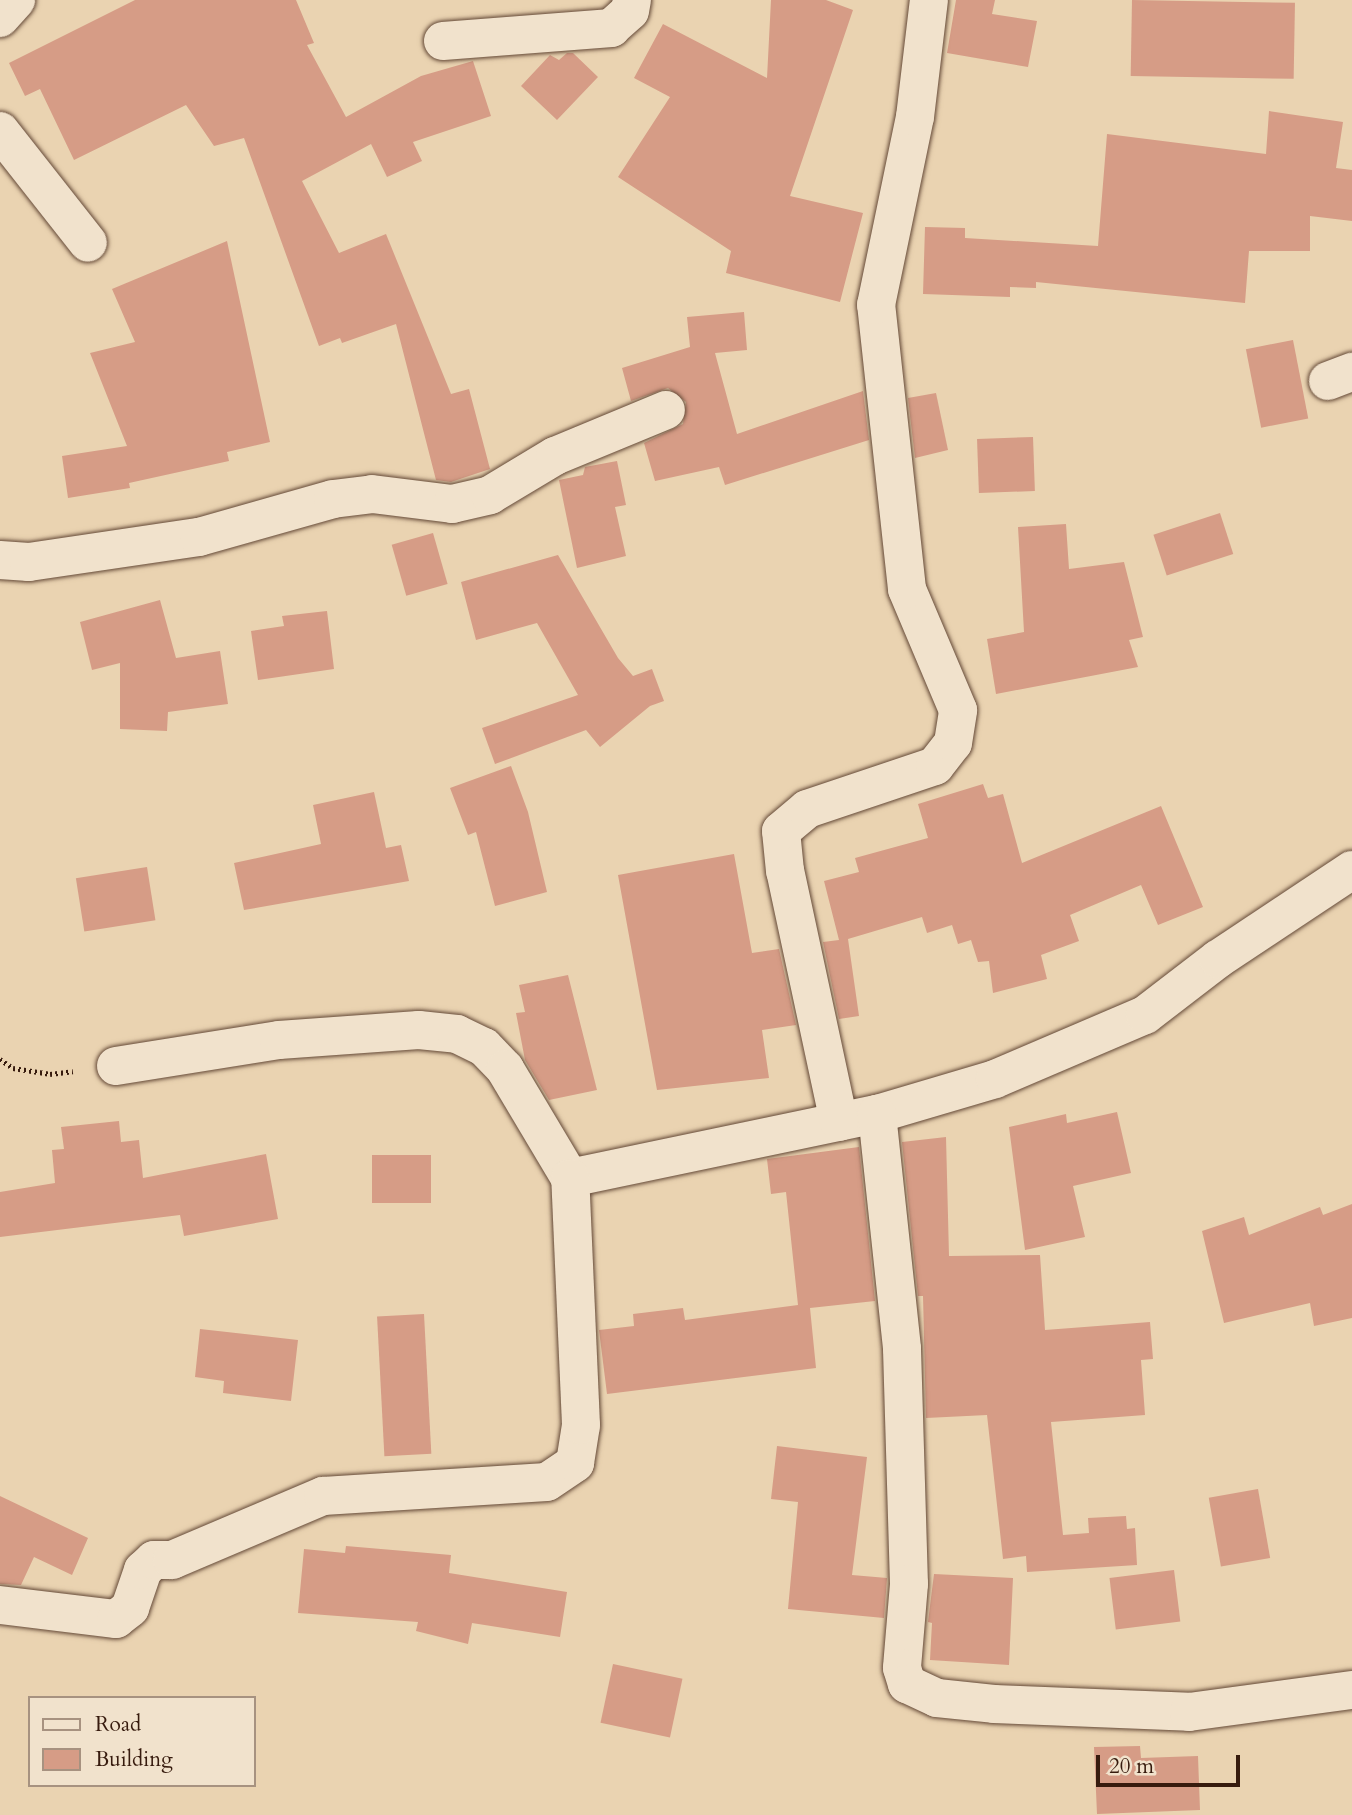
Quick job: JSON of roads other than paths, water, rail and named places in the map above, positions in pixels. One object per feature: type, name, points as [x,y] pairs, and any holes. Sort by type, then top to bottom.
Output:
[{"type":"street","points":[[0,18],[16,0]]},
{"type":"street","points":[[443,41],[611,28],[630,10],[632,0]]},
{"type":"street","points":[[839,1122],[785,871],[781,831],[807,809],[935,766],[953,743],[958,710],[908,589],[876,305],[915,117],[929,0]]},
{"type":"street","points":[[0,131],[88,243]]},
{"type":"street","points":[[0,560],[29,562],[199,537],[334,499],[372,494],[452,504],[490,495],[555,456],[666,411]]},
{"type":"street","points":[[570,1178],[877,1114],[995,1079],[1145,1015],[1218,958],[1352,870]]},
{"type":"street","points":[[0,1605],[116,1619],[130,1608],[143,1570],[154,1560],[172,1560],[323,1496],[547,1482],[575,1463],[581,1426],[570,1178],[505,1069],[484,1047],[457,1034],[419,1030],[279,1040],[116,1066]]},
{"type":"street","points":[[877,1114],[902,1349],[909,1584],[902,1668],[908,1684],[937,1698],[994,1704],[1189,1712],[1352,1690]]}]
